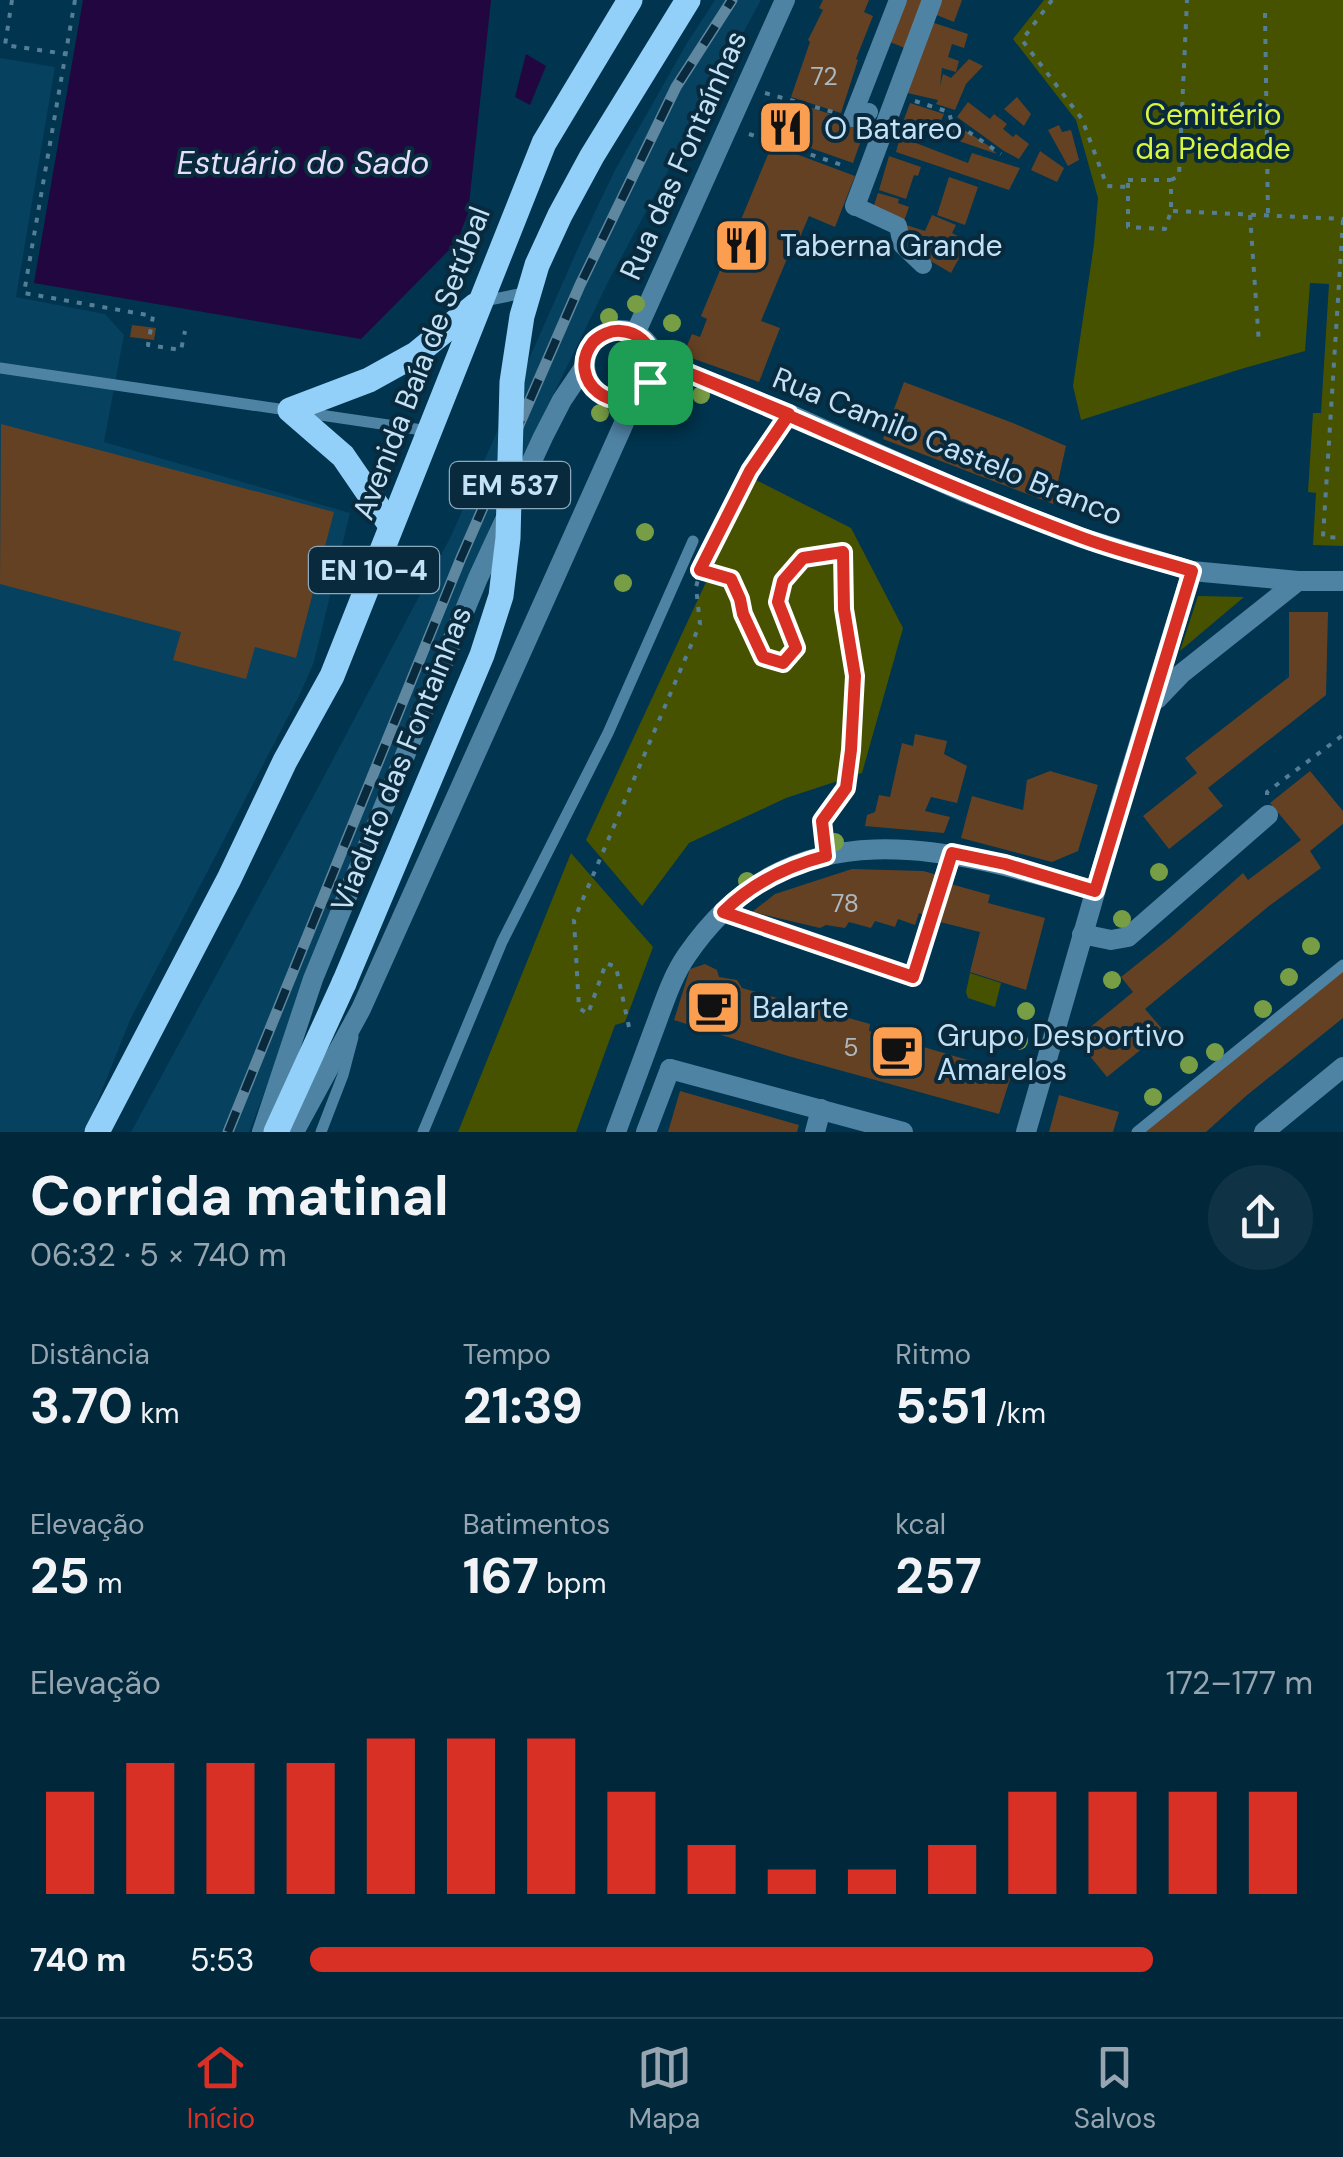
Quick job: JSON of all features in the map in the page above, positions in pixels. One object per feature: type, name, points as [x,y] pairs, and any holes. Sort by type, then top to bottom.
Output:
[{"type":"main road","name":"Avenida Baía de Setúbal","points":[[97,1132],[228,879],[284,761],[332,676],[544,142],[630,0]]},
{"type":"main road","name":"Viaduto das Fontainhas","points":[[276,1132],[344,983],[482,656],[500,596],[508,538],[512,382],[522,316],[537,265],[592,156],[686,0]]},
{"type":"main road","points":[[392,526],[343,456],[290,410],[369,380],[416,354],[480,302]]},
{"type":"street","name":"Rua das Fontaínhas","points":[[635,334],[785,0]]},
{"type":"street","points":[[860,115],[898,0]]},
{"type":"street","points":[[922,266],[902,245],[898,226],[855,206],[932,0]]},
{"type":"street","points":[[612,331],[635,334],[654,359],[650,382],[632,398],[610,399],[600,394],[586,377],[584,366],[592,344],[612,331]]},
{"type":"street","name":"Rua Camilo Castelo Branco","points":[[654,359],[966,493],[1080,537],[1192,571],[1343,581]]},
{"type":"street","points":[[262,1132],[313,979],[478,578],[543,437],[584,366]]},
{"type":"street","points":[[294,1132],[361,1009],[632,398]]},
{"type":"street","points":[[1026,1132],[1192,571]]},
{"type":"street","points":[[1152,704],[1181,674],[1298,581]]},
{"type":"street","points":[[1082,934],[1110,940],[1128,937],[1268,815]]},
{"type":"street","points":[[616,1132],[668,990],[686,957],[734,900],[762,880],[826,856],[896,849],[952,853],[1005,864],[1095,891]]},
{"type":"street","points":[[723,912],[913,977],[952,853]]},
{"type":"street","points":[[652,1034],[656,1054],[670,1069],[904,1132]]},
{"type":"street","points":[[1264,1132],[1343,1066]]},
{"type":"street","points":[[646,1132],[670,1069]]},
{"type":"street","points":[[815,1132],[822,1109]]},
{"type":"lane","points":[[480,302],[534,291],[556,232],[602,138],[686,0]]},
{"type":"lane","points":[[0,368],[429,431]]},
{"type":"lane","points":[[423,1132],[502,942],[608,733],[692,541]]},
{"type":"lane","points":[[1137,1132],[1343,965]]},
{"type":"lane","points":[[321,1132],[343,1075],[361,1009]]},
{"type":"path","points":[[12,0],[5,45],[66,54]]},
{"type":"path","points":[[75,0],[24,293],[153,316],[148,345],[181,350],[185,330]]},
{"type":"path","points":[[1052,0],[1022,40],[1082,119],[1107,186],[1128,187]]},
{"type":"path","points":[[1171,180],[1171,211],[1164,229],[1128,227],[1128,180],[1171,180],[1179,176],[1187,0]]},
{"type":"path","points":[[1264,12],[1268,215]]},
{"type":"path","points":[[747,87],[860,115]]},
{"type":"path","points":[[896,95],[950,112],[951,120],[1001,154]]},
{"type":"path","points":[[728,126],[868,174]]},
{"type":"path","points":[[1171,211],[1343,220],[1323,537],[1343,538]]},
{"type":"path","points":[[1250,214],[1258,344]]},
{"type":"path","points":[[1333,380],[1343,381]]},
{"type":"path","points":[[708,554],[750,471],[789,414]]},
{"type":"path","points":[[629,1027],[616,967],[606,963],[588,1014],[579,1008],[574,920],[700,624],[696,587],[700,570],[731,579],[763,657],[783,663],[796,648],[778,602],[783,581],[803,558],[843,552],[844,609],[855,676],[851,750],[846,788],[822,821],[826,856]]},
{"type":"path","points":[[1268,815],[1267,792],[1343,735]]},
{"type":"shaded area","points":[[715,0],[761,0],[610,278],[495,515],[387,774],[249,1132],[131,1132],[451,536],[615,170]]},
{"type":"shaded area","points":[[0,58],[55,67],[16,297],[105,314],[124,335],[104,442],[350,513],[314,662],[130,1020],[83,1132],[0,1132]]},
{"type":"green space","name":"Cemitério da Piedade","points":[[1044,0],[1343,0],[1343,546],[1313,545],[1316,493],[1308,492],[1313,413],[1321,413],[1329,284],[1310,283],[1305,351],[1081,420],[1073,386],[1098,198],[1076,120],[1013,39]]},
{"type":"green space","points":[[754,479],[851,528],[903,628],[862,773],[786,798],[689,843],[642,906],[586,840]]},
{"type":"green space","points":[[1198,596],[1244,597],[1180,651]]},
{"type":"green space","points":[[571,853],[653,947],[625,1022],[615,1025],[576,1132],[458,1132]]},
{"type":"green space","points":[[970,973],[1001,983],[995,1007],[968,998]]},
{"type":"water","name":"Estuário do Sado","points":[[83,0],[491,0],[468,213],[457,242],[361,339],[34,283]]},
{"type":"water","points":[[526,54],[546,66],[530,105],[515,97]]},
{"type":"building","points":[[823,0],[869,0],[864,12],[873,16],[841,113],[791,97],[808,40],[823,10],[819,8]]},
{"type":"building","points":[[902,0],[922,0],[918,10],[922,12],[907,49],[883,39]]},
{"type":"building","points":[[939,0],[962,0],[954,22],[934,14]]},
{"type":"building","points":[[928,21],[968,34],[964,48],[952,44],[948,57],[959,61],[956,72],[942,68],[940,86],[943,74],[951,78],[969,59],[983,66],[966,84],[955,110],[936,104],[938,100],[903,92]]},
{"type":"building","points":[[1017,97],[1031,114],[1024,126],[1004,109]]},
{"type":"building","points":[[791,101],[866,126],[853,163],[779,137]]},
{"type":"building","points":[[968,102],[990,119],[994,114],[1007,124],[1003,129],[1029,144],[1019,159],[957,117]]},
{"type":"building","points":[[910,103],[944,114],[941,121],[960,127],[997,154],[903,122]]},
{"type":"building","points":[[1059,125],[1062,132],[1071,130],[1079,160],[1068,166],[1048,130]]},
{"type":"building","points":[[900,137],[968,163],[972,153],[1020,168],[1009,190],[896,152]]},
{"type":"building","points":[[772,145],[855,176],[835,227],[809,216],[797,244],[794,242],[761,321],[780,328],[759,382],[683,355],[692,334],[700,337],[707,319],[701,316]]},
{"type":"building","points":[[1040,151],[1064,168],[1057,182],[1031,170]]},
{"type":"building","points":[[889,156],[921,167],[906,199],[879,190]]},
{"type":"building","points":[[949,177],[978,187],[965,225],[937,215]]},
{"type":"building","points":[[878,193],[899,199],[898,203],[909,207],[903,224],[872,211]]},
{"type":"building","points":[[932,215],[956,225],[952,233],[968,242],[951,273],[904,243],[903,224],[925,231]]},
{"type":"building","points":[[132,325],[156,328],[154,340],[130,337]]},
{"type":"building","points":[[904,382],[1066,446],[1053,504],[883,439]]},
{"type":"building","points":[[1,424],[334,512],[296,658],[255,647],[246,679],[173,660],[181,632],[0,584]]},
{"type":"building","points":[[1289,612],[1328,612],[1326,695],[1208,788],[1223,806],[1169,849],[1143,816],[1197,773],[1185,758],[1289,677]]},
{"type":"building","points":[[915,734],[947,741],[944,754],[967,766],[957,803],[931,797],[925,811],[950,817],[944,833],[865,826],[867,815],[875,812],[879,795],[890,797],[902,743],[913,746]]},
{"type":"building","points":[[1050,771],[1098,785],[1078,851],[1052,862],[961,838],[972,796],[1023,810],[1027,780]]},
{"type":"building","points":[[1310,771],[1343,811],[1343,824],[1310,851],[1321,868],[1145,1009],[1164,1031],[1107,1077],[1076,1039],[1133,992],[1121,977],[1243,873],[1248,880],[1301,840],[1270,803]]},
{"type":"building","points":[[852,869],[938,875],[925,915],[919,913],[915,925],[898,919],[895,927],[875,921],[871,928],[849,922],[845,928],[820,928],[752,912],[775,894]]},
{"type":"building","points":[[947,883],[990,895],[988,903],[1045,918],[1026,990],[970,972],[980,932],[936,921]]},
{"type":"building","points":[[705,964],[717,970],[719,977],[737,980],[742,988],[870,1024],[869,1031],[1012,1073],[999,1114],[674,1020],[690,969]]},
{"type":"building","points":[[1343,965],[1343,1018],[1206,1132],[1137,1132]]},
{"type":"building","points":[[680,1091],[799,1125],[797,1132],[668,1132]]},
{"type":"building","points":[[1059,1095],[1119,1112],[1113,1132],[1049,1132]]},
{"type":"railway","points":[[228,1132],[461,558],[580,285],[676,87],[732,0]]},
{"type":"place","name":"O Batareo","points":[[785,128]]},
{"type":"place","name":"Taberna Grande","points":[[741,245]]},
{"type":"place","name":"Balarte","points":[[713,1007]]},
{"type":"place","name":"Grupo Desportivo Amarelos","points":[[898,1052]]},
{"type":"route","points":[[650,382],[632,398],[610,399],[592,387],[586,377],[586,354],[600,336],[624,330],[644,340],[654,359],[789,414],[750,471],[700,570],[731,579],[763,657],[783,663],[796,648],[778,602],[783,581],[803,558],[843,552],[844,609],[855,676],[851,750],[846,788],[822,821],[826,856],[762,880],[723,912],[913,977],[952,853],[1095,891],[1192,571],[1080,537],[966,493],[789,414],[684,371],[654,359],[650,382]]}]
